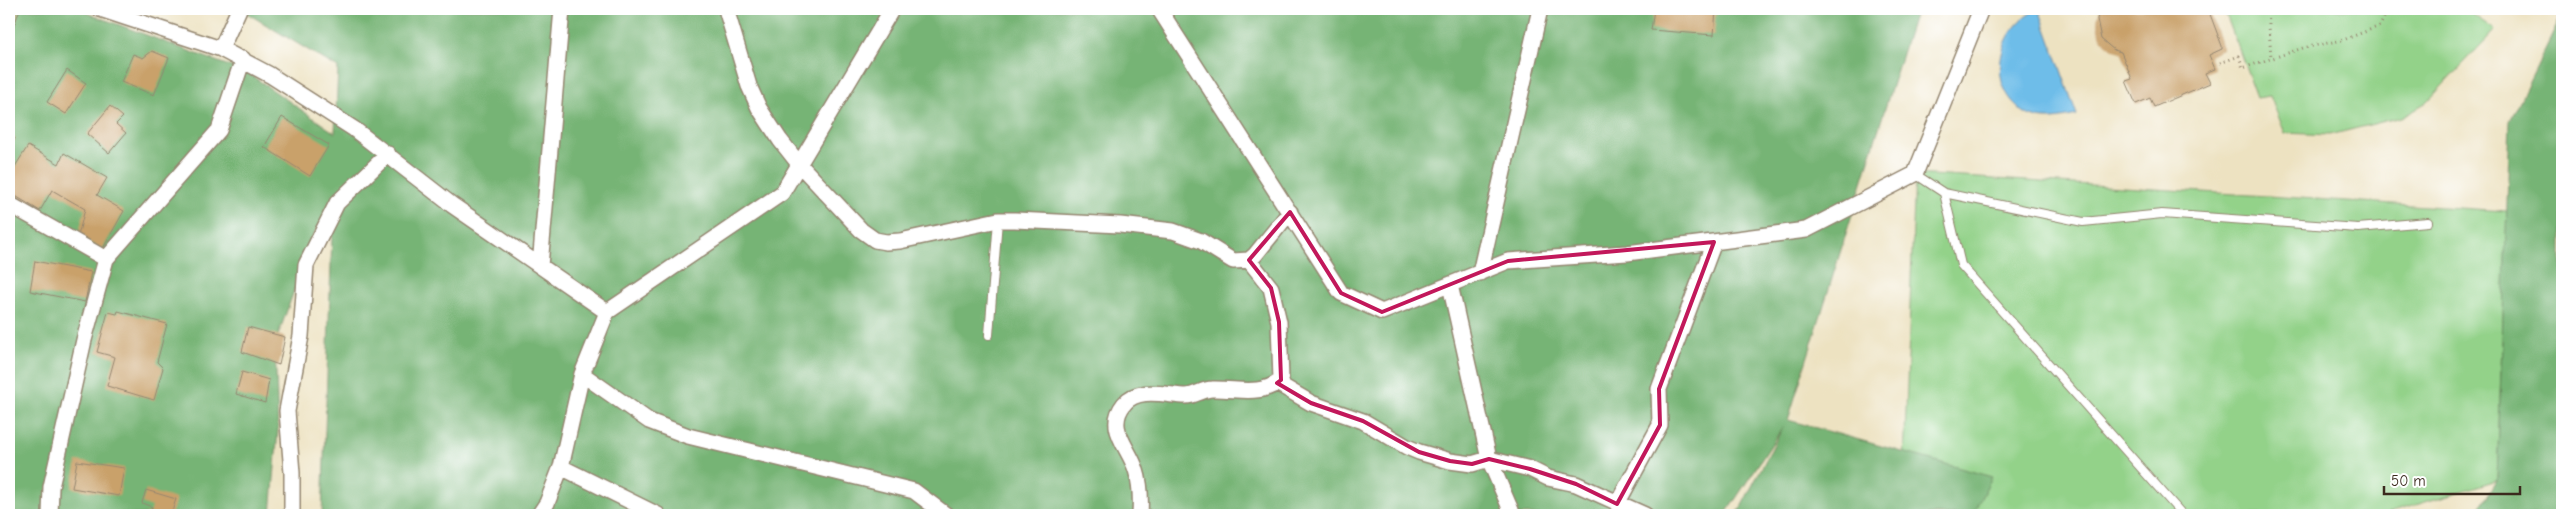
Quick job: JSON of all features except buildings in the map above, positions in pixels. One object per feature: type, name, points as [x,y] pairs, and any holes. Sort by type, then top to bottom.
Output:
[{"type":"street","points":[[100,9],[222,49],[243,59],[354,129],[452,205],[607,312]]},
{"type":"street","points":[[222,49],[239,9]]},
{"type":"street","points":[[540,266],[562,9]]},
{"type":"street","points":[[726,9],[741,62],[759,108],[799,164],[862,230],[875,240],[886,242],[900,241],[998,220],[1120,226],[1188,234],[1233,261],[1249,260],[1290,212]]},
{"type":"street","points":[[538,515],[547,503],[561,467],[582,374],[607,312],[782,193],[813,145],[892,9]]},
{"type":"street","points":[[1159,9],[1341,293],[1382,312],[1508,261],[1627,253],[1806,230],[1915,174],[1981,9]]},
{"type":"street","points":[[1480,273],[1540,9]]},
{"type":"street","points":[[50,515],[51,487],[84,340],[106,259],[219,130],[243,59]]},
{"type":"street","points":[[292,515],[292,473],[288,411],[300,336],[306,264],[337,203],[388,154]]},
{"type":"street","points":[[9,204],[106,259]]},
{"type":"street","points":[[1618,504],[1660,425],[1659,388],[1714,242]]},
{"type":"street","points":[[1140,515],[1141,494],[1138,477],[1130,456],[1118,437],[1116,426],[1121,407],[1126,401],[1154,393],[1185,396],[1210,389],[1255,392],[1272,388],[1281,380],[1279,322],[1271,288],[1249,260]]},
{"type":"street","points":[[1450,285],[1489,459],[1513,515]]},
{"type":"street","points":[[582,374],[657,424],[688,436],[914,492],[946,515]]},
{"type":"street","points":[[1277,383],[1311,403],[1363,421],[1407,447],[1420,452],[1450,461],[1472,464],[1489,459],[1530,469],[1548,478],[1576,484],[1645,515]]},
{"type":"street","points":[[561,467],[658,515]]},
{"type":"lane","points":[[1915,174],[1944,192],[2083,222],[2162,214],[2358,228],[2428,222]]},
{"type":"lane","points":[[1944,192],[1961,265],[2180,512]]},
{"type":"lane","points":[[989,335],[998,220]]},
{"type":"path","points":[[2268,9],[2271,58]]},
{"type":"path","points":[[2220,62],[2239,56],[2243,68],[2271,58],[2373,30],[2380,26],[2388,9]]},
{"type":"highlighted area","points":[[1290,212],[1341,293],[1382,312],[1508,261],[1714,242],[1659,389],[1660,425],[1617,504],[1576,484],[1530,469],[1489,459],[1472,464],[1450,461],[1419,452],[1363,421],[1311,403],[1277,383],[1281,380],[1279,322],[1271,288],[1249,260]]},
{"type":"green space","points":[[9,9],[77,9],[248,73],[335,133],[338,68],[240,9],[1916,9],[1788,420],[1992,477],[1972,515],[1737,515],[1783,427],[1725,515],[322,515],[333,208],[315,232],[275,344],[278,430],[271,515],[9,515]]},
{"type":"green space","points":[[2224,9],[2465,9],[2495,30],[2427,102],[2401,117],[2330,135],[2285,133],[2270,96],[2257,98]]},
{"type":"green space","points":[[2562,15],[2562,515],[2476,515],[2497,480],[2510,121]]},
{"type":"green space","points":[[1915,174],[2507,211],[2497,480],[2383,515],[1902,515]]},
{"type":"water","points":[[2039,9],[2077,115],[2048,119],[2031,116],[2013,102],[2005,90],[2001,77],[2003,50],[2017,25]]}]
